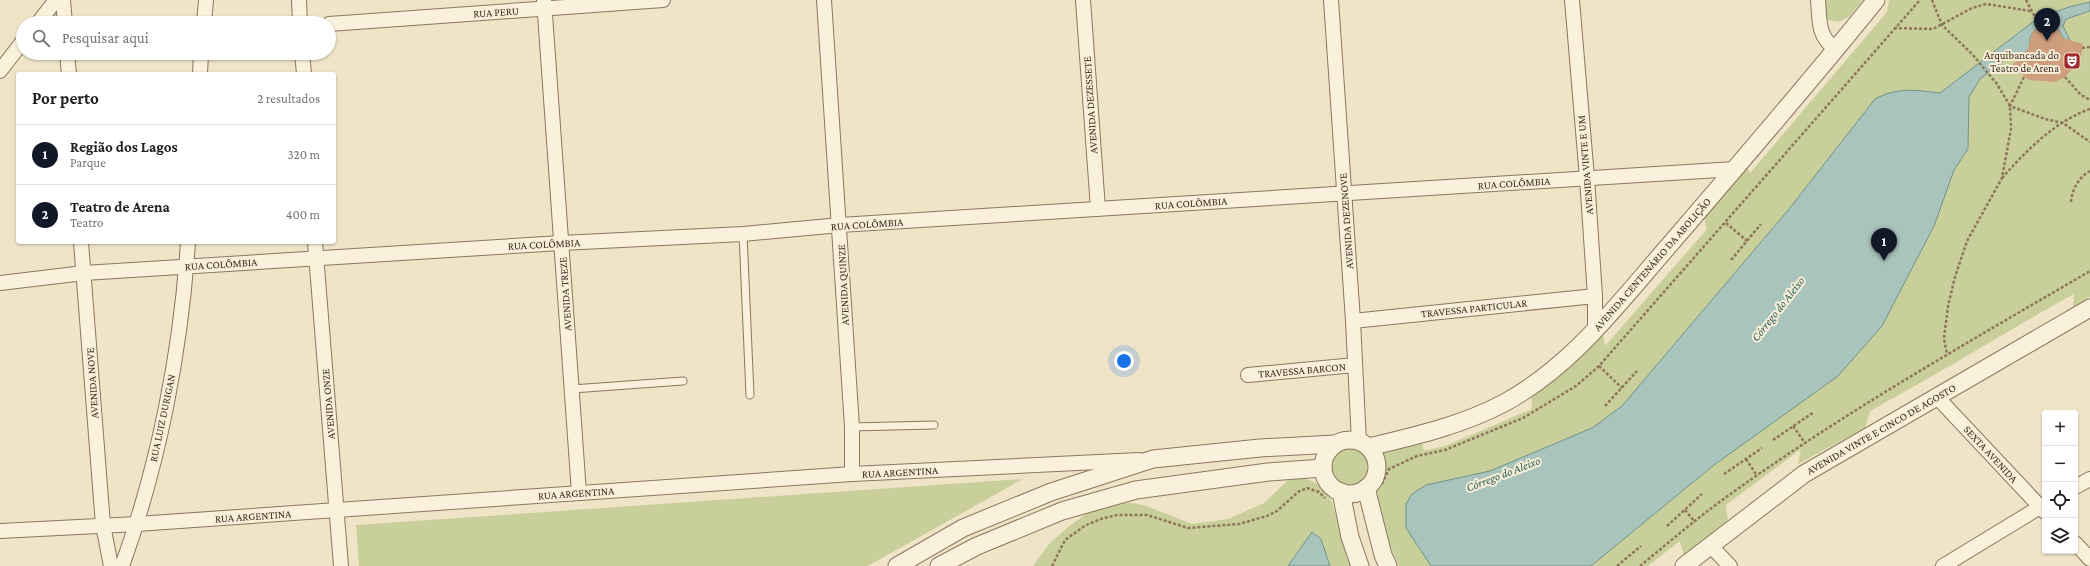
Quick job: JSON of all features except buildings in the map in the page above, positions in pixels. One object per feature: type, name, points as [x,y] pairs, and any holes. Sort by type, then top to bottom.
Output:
[{"type":"street","points":[[43,16],[56,0]]},
{"type":"street","points":[[63,0],[64,16]]},
{"type":"street","points":[[205,16],[206,0]]},
{"type":"street","points":[[299,0],[300,16]]},
{"type":"street","name":"RUA PERU","points":[[336,23],[544,4],[663,0]]},
{"type":"street","name":"AVENIDA QUINZE","points":[[824,0],[840,225],[852,427],[852,474]]},
{"type":"street","name":"AVENIDA DEZESSETE","points":[[1083,0],[1098,209]]},
{"type":"street","name":"AVENIDA DEZENOVE","points":[[1331,0],[1355,365],[1364,444]]},
{"type":"street","name":"AVENIDA VINTE E UM","points":[[1572,0],[1587,178],[1595,296],[1595,330]]},
{"type":"street","points":[[1818,0],[1821,32],[1826,42],[1836,50]]},
{"type":"street","name":"AVENIDA CENTENÁRIO DA ABOLIÇÃO","points":[[1364,444],[1447,427],[1504,403],[1555,370],[1595,330],[1735,169],[1836,50],[1876,0]]},
{"type":"street","name":"AVENIDA TREZE","points":[[544,4],[579,493]]},
{"type":"street","points":[[0,71],[16,52]]},
{"type":"street","points":[[68,60],[69,72]]},
{"type":"street","points":[[200,72],[201,60]]},
{"type":"street","points":[[303,60],[304,72]]},
{"type":"street","name":"RUA COLÔMBIA","points":[[0,283],[84,273],[561,243],[743,234],[840,225],[1735,169]]},
{"type":"street","name":"AVENIDA NOVE","points":[[81,244],[102,525]]},
{"type":"street","name":"RUA LUIZ DURIGAN","points":[[122,566],[137,524],[168,401],[187,267],[188,244]]},
{"type":"street","name":"AVENIDA ONZE","points":[[315,244],[341,566]]},
{"type":"street","name":"TRAVESSA PARTICULAR","points":[[1353,321],[1595,296]]},
{"type":"street","name":"AVENIDA VINTE E CINCO DE AGOSTO","points":[[1684,566],[1804,474],[2090,308]]},
{"type":"street","name":"TRAVESSA BARCON","points":[[1248,375],[1355,365]]},
{"type":"street","name":"SEXTA AVENIDA","points":[[1936,396],[2042,506]]},
{"type":"street","points":[[897,566],[963,528],[1051,492],[1153,459],[1260,448],[1335,444],[1348,440],[1364,444],[1374,455],[1377,464],[1376,473],[1372,482],[1366,488],[1354,494],[1334,496]]},
{"type":"street","points":[[1335,444],[1326,454],[1323,468],[1360,566]]},
{"type":"street","name":"RUA ARGENTINA","points":[[0,531],[137,524],[852,474],[1153,459]]},
{"type":"street","points":[[939,566],[977,546],[1062,511],[1136,490],[1268,472],[1323,468]]},
{"type":"street","points":[[2078,485],[2090,479]]},
{"type":"street","points":[[1366,488],[1383,555],[1388,566]]},
{"type":"street","points":[[1943,566],[2042,508]]},
{"type":"street","points":[[102,525],[111,566]]},
{"type":"street","points":[[1710,545],[1730,566]]},
{"type":"street","points":[[2078,546],[2090,559]]},
{"type":"lane","points":[[743,234],[750,395]]},
{"type":"lane","points":[[572,389],[684,381]]},
{"type":"lane","points":[[852,427],[934,425]]},
{"type":"path","points":[[1932,0],[1942,25],[1979,63],[2010,106],[2045,119],[2063,123],[2090,142]]},
{"type":"path","points":[[2026,0],[2043,30]]},
{"type":"path","points":[[1894,28],[1933,29],[1958,15],[1986,4],[2031,11]]},
{"type":"path","points":[[2082,48],[2090,47]]},
{"type":"path","points":[[2065,77],[2081,95],[2090,100]]},
{"type":"path","points":[[2002,178],[2011,129],[2010,106],[2024,78]]},
{"type":"path","points":[[1947,355],[1944,338],[1948,306],[1955,277],[1967,241],[2002,178],[2023,154],[2063,123],[2090,109]]},
{"type":"path","points":[[2071,202],[2072,192],[2084,174],[2090,171]]},
{"type":"path","points":[[1726,223],[1747,241]]},
{"type":"path","points":[[1731,260],[1761,224]]},
{"type":"path","points":[[1640,566],[1695,522],[1805,443],[1947,355],[2090,271]]},
{"type":"path","points":[[1599,366],[1622,388]]},
{"type":"path","points":[[1605,406],[1637,371]]},
{"type":"path","points":[[1773,440],[1814,412]]},
{"type":"path","points":[[1793,426],[1805,443]]},
{"type":"path","points":[[1724,474],[1762,448]]},
{"type":"path","points":[[1746,459],[1757,476]]},
{"type":"path","points":[[1052,566],[1065,540],[1086,525],[1117,514],[1147,515],[1188,528],[1214,527],[1239,524],[1267,516],[1277,511],[1298,492],[1307,488],[1334,496]]},
{"type":"path","points":[[1667,526],[1702,494]]},
{"type":"path","points":[[1685,510],[1695,522]]},
{"type":"path","points":[[1617,566],[1642,546]]},
{"type":"path","points":[[1622,562],[1625,566]]},
{"type":"green space","points":[[1822,0],[1863,0],[1849,17],[1838,22],[1828,20],[1822,14]]},
{"type":"green space","points":[[1889,0],[2090,0],[2090,297],[2073,307],[2074,294],[2048,308],[1870,411],[1865,428],[1798,464],[1801,449],[1726,505],[1728,520],[1684,557],[1680,541],[1648,566],[1399,566],[1389,543],[1375,484],[1383,458],[1382,448],[1421,439],[1424,451],[1445,446],[1532,409],[1531,392],[1602,330],[1605,346],[1707,229],[1703,215],[1746,165],[1750,173],[1887,12]]},
{"type":"green space","points":[[57,9],[58,16],[52,16]]},
{"type":"green space","points":[[1345,447],[1353,447],[1363,452],[1367,459],[1367,473],[1363,480],[1353,485],[1345,485],[1335,480],[1333,477],[1330,470],[1330,462],[1335,452],[1338,450]]},
{"type":"green space","points":[[1305,478],[1322,486],[1332,502],[1351,566],[1033,566],[1049,544],[1068,527],[1094,508],[1125,502],[1144,505],[1192,524],[1228,519],[1264,503],[1288,480]]},
{"type":"green space","points":[[1023,479],[868,566],[359,566],[356,525]]},
{"type":"water","name":"Córrego do Aleixo","points":[[2090,2],[2090,11],[2066,19],[2063,26],[2069,38],[2069,46],[2020,57],[2008,57],[1980,79],[1969,97],[1968,149],[1954,170],[1934,226],[1882,326],[1838,376],[1714,465],[1591,566],[1431,566],[1406,528],[1406,504],[1412,494],[1426,485],[1490,471],[1592,428],[1622,406],[1789,209],[1875,99],[1883,95],[1906,90],[1940,93],[2038,18],[2069,7]],"holes":[[[2047,25],[2058,29],[2064,39],[2030,50],[2030,40],[2032,33],[2035,30]]]},
{"type":"water","points":[[1312,532],[1321,539],[1330,566],[1288,566]]},
{"type":"place","name":"Teatro de Arena","points":[[2047,41]]},
{"type":"place","name":"Arquibancada do Teatro de Arena","points":[[2072,61]]},
{"type":"place","name":"Região dos Lagos","points":[[1884,261]]}]
